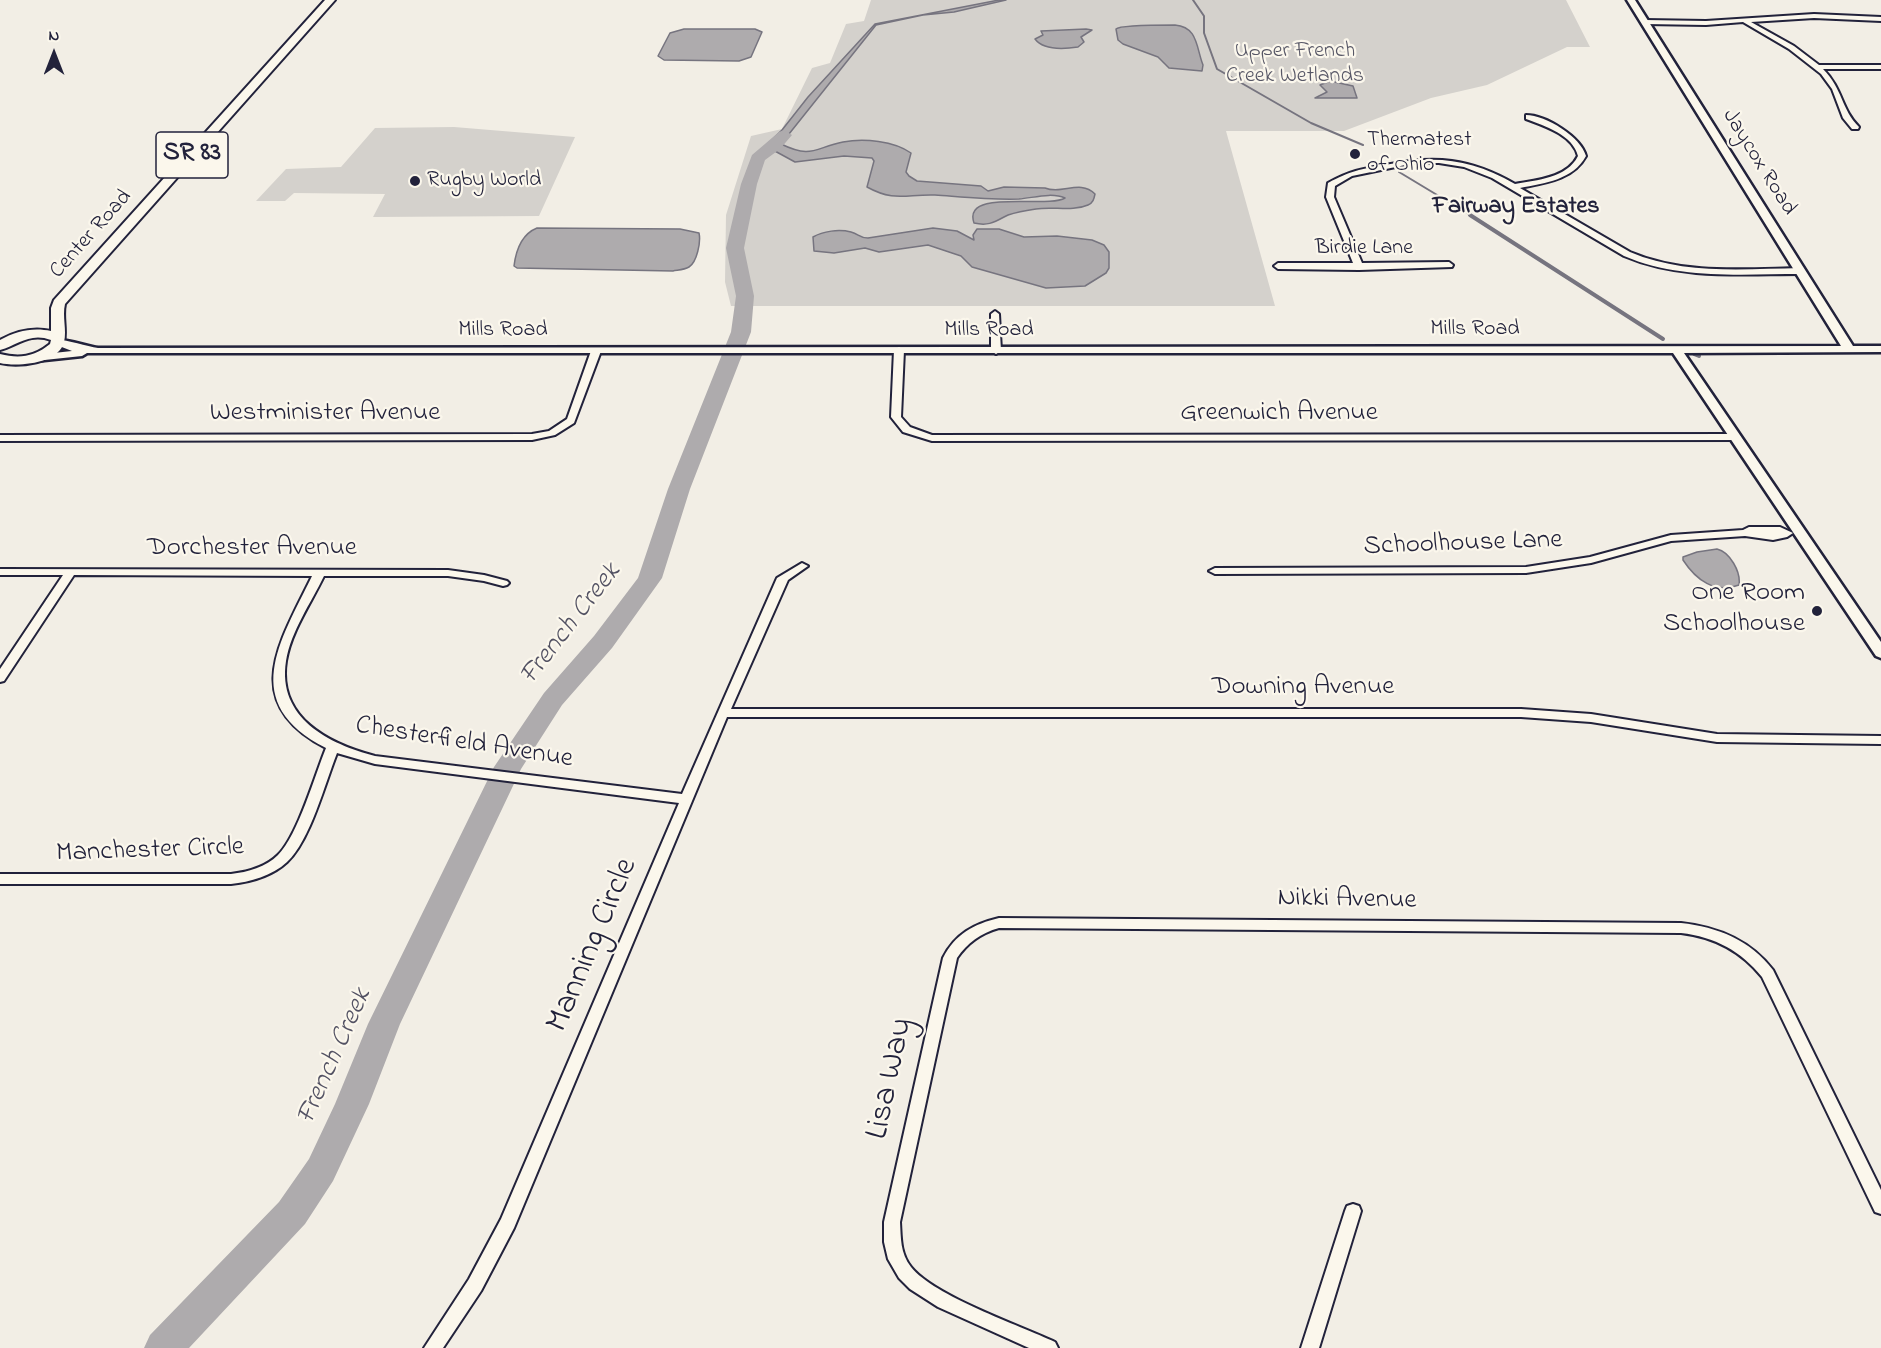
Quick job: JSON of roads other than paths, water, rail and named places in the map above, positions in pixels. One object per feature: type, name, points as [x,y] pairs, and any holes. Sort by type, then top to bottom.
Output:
[{"type":"main road","name":"Center Road","points":[[0,346],[43,324],[56,311],[59,303],[330,0]]},
{"type":"main road","name":"Center Road","points":[[56,311],[58,340]]},
{"type":"main road","points":[[0,373],[51,351],[58,340],[45,334],[21,336]]},
{"type":"main road","points":[[0,358],[8,361],[30,359]]},
{"type":"street","name":"Jaycox Road","points":[[1631,0],[1649,22],[1850,349]]},
{"type":"street","points":[[1649,22],[1745,21],[1814,16],[1881,19]]},
{"type":"street","points":[[1745,21],[1796,51],[1816,67],[1833,86],[1841,101],[1845,119],[1855,127]]},
{"type":"street","points":[[1816,67],[1881,67]]},
{"type":"street","points":[[1514,187],[1566,173],[1577,164],[1581,155],[1579,146],[1567,134],[1529,117]]},
{"type":"street","points":[[1359,267],[1330,196],[1331,185],[1350,174],[1415,161],[1439,161],[1474,167],[1514,187],[1631,256],[1656,265],[1692,270],[1801,271]]},
{"type":"street","name":"Birdie Lane","points":[[1278,267],[1449,265]]},
{"type":"street","points":[[995,314],[996,351]]},
{"type":"street","points":[[0,339],[21,336]]},
{"type":"street","name":"Mills Road","points":[[58,340],[78,349],[98,351],[1881,349]]},
{"type":"street","name":"Greenwich Avenue","points":[[899,350],[896,417],[898,423],[911,432],[932,438],[1736,437]]},
{"type":"street","points":[[1676,350],[1736,437],[1794,533],[1881,653]]},
{"type":"street","name":"Mills Road","points":[[30,359],[98,351]]},
{"type":"street","name":"Westminister Avenue","points":[[0,438],[532,437],[552,433],[571,421],[596,351]]},
{"type":"street","name":"Schoolhouse Lane","points":[[1215,571],[1526,570],[1591,561],[1671,538],[1746,533],[1784,536],[1794,533]]},
{"type":"street","name":"Manning Circle","points":[[433,1348],[475,1285],[508,1223],[723,712],[783,578],[802,566]]},
{"type":"street","name":"Dorchester Avenue","points":[[0,572],[448,573],[503,583]]},
{"type":"street","points":[[0,678],[71,572]]},
{"type":"street","name":"Chesterfield Avenue","points":[[320,572],[283,652],[279,682],[291,716],[306,730],[333,747],[375,760],[687,799]]},
{"type":"street","name":"Downing Avenue","points":[[723,712],[1521,713],[1591,718],[1717,738],[1881,740]]},
{"type":"street","name":"Manchester Circle","points":[[0,879],[231,879],[259,873],[277,862],[291,849],[333,747]]},
{"type":"street","name":"Nikki Avenue","points":[[975,931],[993,924],[1016,922],[1681,928],[1719,936],[1746,951],[1768,974],[1881,1206]]},
{"type":"street","name":"Lisa Way","points":[[975,931],[956,947],[948,966],[892,1222],[893,1249],[905,1274],[924,1291],[1049,1348]]},
{"type":"street","points":[[1310,1348],[1353,1211]]},
{"type":"waterway","points":[[1193,0],[1204,16],[1204,33],[1217,69],[1311,123],[1363,145]]},
{"type":"waterway","name":"French Creek","points":[[163,1348],[292,1213],[321,1170],[352,1104],[384,1024],[508,767],[553,699],[603,642],[650,578],[679,489],[741,332],[745,296],[735,248],[749,184],[758,158],[784,135]]},
{"type":"waterway","points":[[1399,172],[1472,216]]},
{"type":"waterway","points":[[1470,215],[1663,339]]},
{"type":"waterway","points":[[1694,354],[1699,356]]},
{"type":"place","name":"Thermatest of Ohio","points":[[1355,154]]},
{"type":"place","name":"Rugby World","points":[[415,181]]},
{"type":"place","name":"One Room Schoolhouse","points":[[1817,611]]},
{"type":"district","name":"Fairway Estates","points":[[1516,208]]},
{"type":"park label","name":"Upper French Creek Wetlands","points":[[1295,64]]}]
